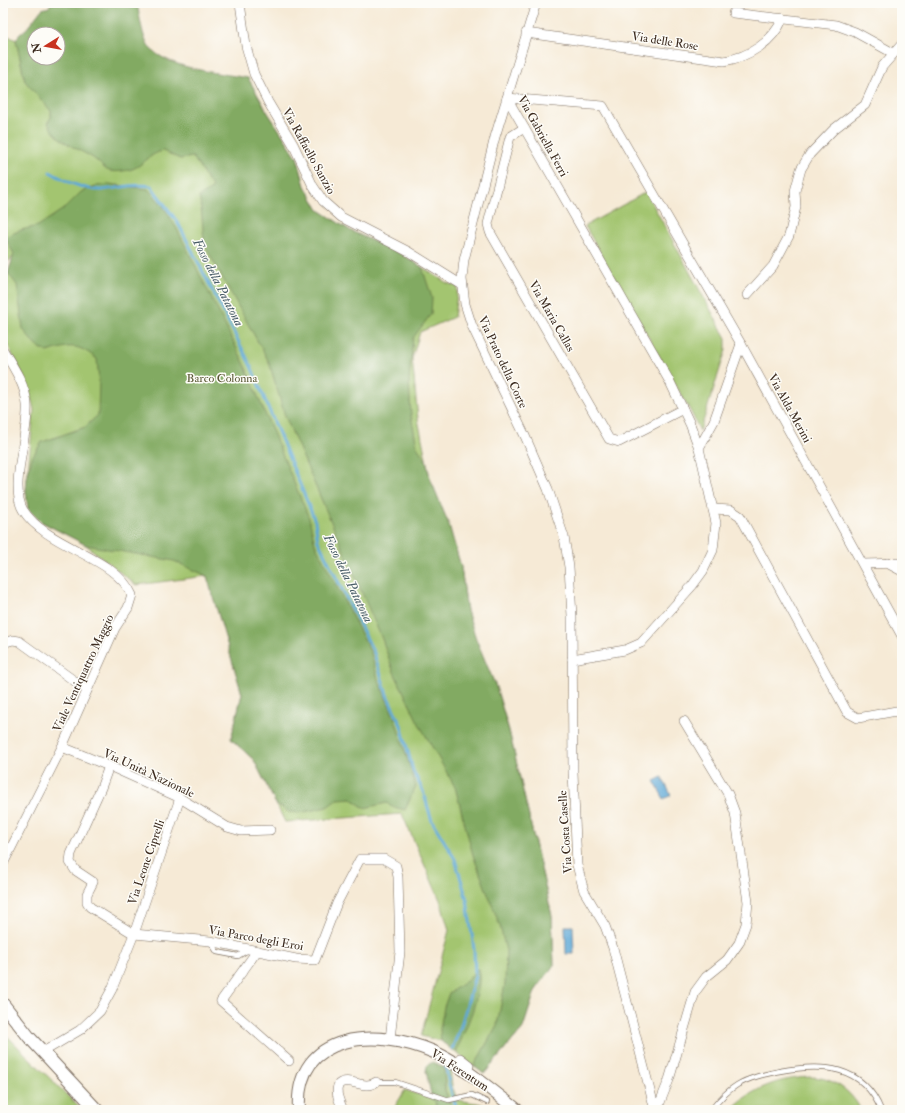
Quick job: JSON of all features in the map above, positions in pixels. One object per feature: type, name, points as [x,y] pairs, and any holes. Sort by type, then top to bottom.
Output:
[{"type":"main road","points":[[3,1004],[43,1052],[97,1110]]},
{"type":"main road","name":"Via Ferentum","points":[[299,1110],[299,1091],[302,1079],[306,1068],[316,1056],[328,1049],[346,1043],[390,1039],[434,1052],[467,1073],[517,1110]]},
{"type":"street","name":"Via Raffaello Sanzio","points":[[240,3],[246,46],[254,74],[264,95],[293,144],[313,186],[323,201],[341,216],[409,252],[462,285]]},
{"type":"street","name":"Via Prato della Corte","points":[[536,3],[507,98],[464,260],[462,285],[474,330],[525,436],[551,496],[561,525],[569,574],[572,659]]},
{"type":"street","points":[[733,13],[836,25],[855,32],[893,53]]},
{"type":"street","name":"Via delle Rose","points":[[526,33],[724,61],[734,59],[755,50],[773,35],[783,18]]},
{"type":"street","points":[[747,295],[773,266],[789,236],[796,207],[795,190],[801,169],[810,154],[834,129],[865,105],[882,68],[902,44]]},
{"type":"street","name":"Via Gabriella Ferri","points":[[507,98],[670,382],[683,408],[699,448]]},
{"type":"street","name":"Via Gabriella Ferri","points":[[507,98],[603,106],[741,344]]},
{"type":"street","name":"Via Maria Callas","points":[[524,128],[510,137],[488,224],[496,244],[609,439],[619,442],[683,408]]},
{"type":"street","points":[[572,659],[627,649],[638,645],[648,637],[695,582],[709,559],[715,536],[716,523],[699,448],[714,421],[741,344]]},
{"type":"street","name":"Via Alda Merini","points":[[741,344],[902,636]]},
{"type":"street","name":"Viale Ventiquattro Maggio","points":[[3,350],[22,386],[27,405],[18,493],[22,509],[34,524],[56,540],[99,562],[126,584],[132,595],[128,608],[115,628],[62,747],[3,864]]},
{"type":"street","points":[[713,509],[731,510],[739,515],[847,712],[858,718],[902,710]]},
{"type":"street","points":[[887,563],[902,572]]},
{"type":"street","points":[[863,564],[902,563]]},
{"type":"street","points":[[3,643],[13,640],[19,641],[87,690]]},
{"type":"street","name":"Via Costa Caselle","points":[[572,659],[573,772],[577,865],[584,891],[605,926],[613,948],[656,1110]]},
{"type":"street","points":[[656,1110],[669,1080],[695,992],[706,977],[727,960],[739,943],[746,924],[748,902],[735,813],[728,794],[684,721]]},
{"type":"street","name":"Via Unità Nazionale","points":[[62,747],[109,766],[180,798],[227,827],[241,831],[270,830]]},
{"type":"street","points":[[109,766],[101,788],[71,854],[70,862],[75,870],[93,882],[87,894],[86,902],[90,907],[134,934]]},
{"type":"street","name":"Via Leone Ciprelli","points":[[43,1052],[80,1030],[100,1011],[112,989],[134,934],[180,798]]},
{"type":"street","name":"Via Parco degli Eroi","points":[[134,934],[210,941],[296,960],[315,960],[337,903],[360,860],[384,859],[396,866],[398,877],[400,952],[390,1039]]},
{"type":"street","points":[[253,950],[221,1001],[289,1061]]},
{"type":"street","points":[[460,1058],[469,1065],[467,1073]]},
{"type":"street","points":[[343,1110],[336,1088],[342,1081],[367,1085],[376,1082]]},
{"type":"lane","points":[[711,1110],[729,1091],[745,1081],[795,1069],[816,1067],[838,1070],[856,1078],[873,1096],[881,1110]]},
{"type":"lane","points":[[376,1082],[395,1082],[450,1100],[472,1095],[487,1102]]},
{"type":"green space","points":[[51,3],[137,3],[147,44],[158,54],[181,65],[195,69],[248,78],[268,113],[297,157],[305,186],[319,210],[351,231],[403,255],[422,267],[432,298],[431,314],[413,338],[409,381],[411,415],[417,447],[426,460],[430,478],[449,525],[461,567],[467,611],[476,639],[496,687],[509,731],[552,916],[554,965],[535,991],[523,1028],[484,1074],[474,1066],[497,1025],[505,984],[506,951],[500,926],[473,855],[455,787],[418,722],[393,670],[382,639],[285,416],[269,362],[205,246],[199,197],[213,188],[193,157],[180,159],[163,151],[154,154],[138,166],[129,170],[118,172],[112,171],[107,170],[95,159],[61,139],[51,129],[48,122],[51,117],[51,111],[25,81],[16,40],[26,29],[26,66],[66,66],[66,26],[29,26],[42,9],[49,7]]},
{"type":"green space","name":"Barco Colonna","points":[[3,33],[16,40],[25,81],[248,78],[268,113],[297,157],[305,186],[319,210],[351,231],[403,255],[447,283],[458,287],[454,317],[420,332],[412,358],[418,419],[430,478],[449,525],[461,567],[467,611],[476,639],[496,687],[509,730],[552,916],[554,965],[535,991],[523,1028],[484,1074],[441,1041],[421,1036],[449,930],[440,900],[402,814],[285,822],[254,760],[231,739],[242,694],[207,576],[136,585],[86,545],[40,521],[28,509],[26,491],[34,410],[28,385],[3,336],[3,282],[14,256],[3,266]]},
{"type":"green space","points":[[109,184],[148,189],[163,206],[177,229],[243,361],[309,518],[315,544],[371,653],[378,679],[395,719],[416,786],[405,810],[390,806],[387,803],[364,808],[351,798],[338,799],[327,807],[300,813],[289,812],[276,804],[254,760],[231,739],[242,694],[207,576],[174,561],[86,545],[40,521],[28,509],[26,491],[27,478],[32,457],[42,442],[85,427],[98,415],[99,381],[97,359],[90,354],[84,350],[74,347],[62,348],[47,352],[34,344],[23,329],[17,285],[8,273],[14,254],[5,237],[21,230],[38,226],[65,208],[81,192],[95,186]]},
{"type":"green space","points":[[646,192],[726,338],[726,350],[700,431],[691,412],[585,226]]},
{"type":"green space","points":[[478,968],[479,978],[476,999],[456,1053],[441,1041],[440,1029],[444,1007],[449,993],[468,980]]},
{"type":"green space","points":[[3,1032],[82,1110],[3,1110]]},
{"type":"green space","points":[[432,1062],[444,1067],[445,1090],[453,1110],[434,1110],[436,1103],[432,1099],[426,1071],[427,1066]]},
{"type":"green space","points":[[444,1067],[450,1069],[452,1086],[457,1099],[479,1103],[491,1110],[453,1110],[445,1090]]},
{"type":"green space","points":[[810,1077],[826,1079],[840,1086],[852,1096],[861,1110],[732,1110],[735,1105],[759,1089],[784,1080]]},
{"type":"green space","points":[[405,1090],[435,1100],[436,1107],[434,1110],[393,1110]]},
{"type":"water","points":[[662,777],[671,795],[664,799],[654,781]]},
{"type":"water","points":[[565,926],[573,926],[574,954],[566,954]]},
{"type":"waterway","name":"Fosso della Patatona","points":[[50,172],[62,179],[94,190],[138,185],[151,186],[178,223],[251,366],[315,521],[318,541],[374,653],[387,695],[401,725],[413,771],[423,791],[432,821],[455,859],[467,900],[474,949],[475,976],[461,1026],[452,1049]]},
{"type":"waterway","name":"Fosso della Patatona","points":[[446,1067],[449,1085],[457,1110]]}]
